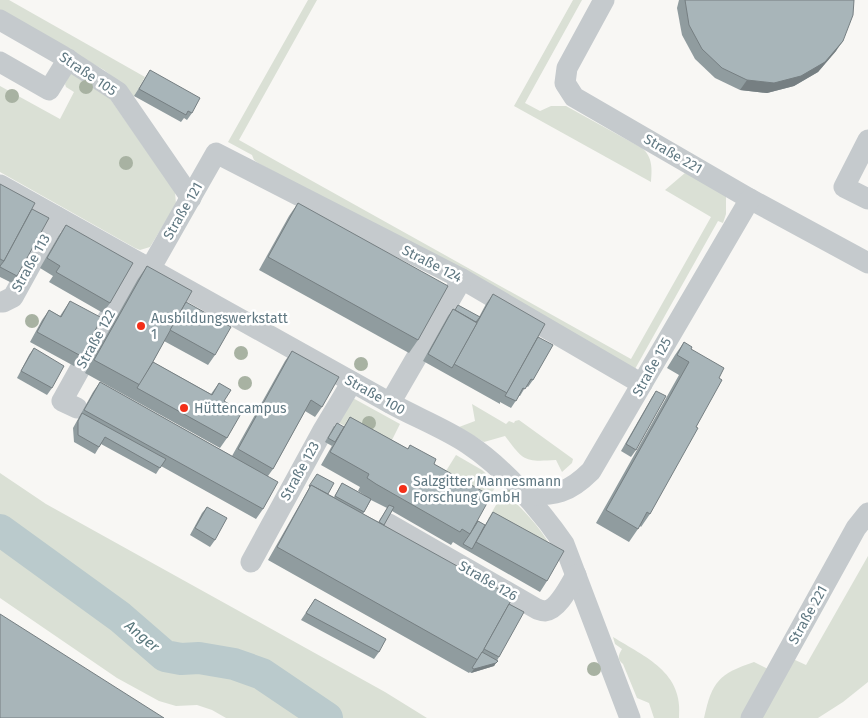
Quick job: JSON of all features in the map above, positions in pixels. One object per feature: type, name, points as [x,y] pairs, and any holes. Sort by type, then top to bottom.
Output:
[{"type":"street","name":"Straße 221","points":[[604,0],[567,68],[564,83],[574,98],[750,199],[868,263]]},
{"type":"street","name":"Straße 105","points":[[0,20],[68,59],[118,92],[191,198]]},
{"type":"street","points":[[0,62],[49,90],[68,59]]},
{"type":"street","points":[[868,140],[844,187],[868,199]]},
{"type":"street","name":"Straße 121","points":[[145,266],[191,198],[216,153]]},
{"type":"street","name":"Straße 124","points":[[216,153],[462,280],[642,384]]},
{"type":"street","name":"Straße 100","points":[[0,185],[352,382],[467,444],[492,462],[525,495],[552,526],[564,544],[630,718]]},
{"type":"street","name":"Straße 125","points":[[525,495],[555,494],[567,491],[591,471],[750,199]]},
{"type":"street","name":"Straße 113","points":[[0,302],[13,297],[57,217]]},
{"type":"street","name":"Straße 122","points":[[77,408],[62,401],[145,266]]},
{"type":"street","points":[[390,403],[462,280]]},
{"type":"street","name":"Straße 123","points":[[251,562],[322,432],[352,382]]},
{"type":"street","name":"Straße 221","points":[[751,718],[856,528],[868,513]]},
{"type":"street","name":"Straße 126","points":[[389,524],[537,609],[546,611],[553,608],[562,598],[576,575]]},
{"type":"shaded area","points":[[0,0],[9,0],[145,77],[132,100],[113,77],[104,70],[0,12]]},
{"type":"shaded area","points":[[308,0],[317,0],[239,140],[631,359],[711,217],[665,190],[685,173],[726,195],[726,214],[723,223],[718,221],[635,369],[258,163],[252,155],[228,142]]},
{"type":"shaded area","points":[[573,0],[582,0],[525,103],[540,111],[551,106],[566,106],[642,148],[650,160],[651,182],[514,106]]},
{"type":"shaded area","points":[[71,72],[104,90],[175,192],[176,204],[150,247],[140,250],[135,248],[0,172],[0,86],[60,119],[74,92],[66,87],[65,84]]},
{"type":"shaded area","points":[[351,397],[400,424],[387,450],[336,421]]},
{"type":"shaded area","points":[[472,404],[506,424],[509,421],[514,423],[519,420],[573,459],[572,463],[562,472],[556,460],[537,461],[521,455],[505,436],[484,442],[459,427],[475,421]]},
{"type":"shaded area","points":[[456,455],[482,470],[497,484],[485,505],[441,479]]},
{"type":"shaded area","points":[[0,473],[46,504],[385,692],[427,718],[226,718],[212,710],[197,705],[176,706],[159,701],[117,678],[0,598]]},
{"type":"shaded area","points":[[504,491],[540,530],[556,557],[488,519]]},
{"type":"shaded area","points":[[868,556],[868,682],[843,702],[818,718],[759,718],[793,659],[806,665]]},
{"type":"shaded area","points":[[613,637],[649,659],[669,677],[679,702],[679,718],[654,718],[649,703],[637,698],[623,664],[619,659],[622,649],[615,644]]},
{"type":"shaded area","points":[[754,662],[770,670],[743,718],[704,718],[710,695],[719,681],[725,675]]},
{"type":"building","points":[[685,0],[854,0],[853,15],[843,41],[825,62],[801,76],[774,83],[747,80],[722,68],[702,49],[689,25]]},
{"type":"building","points":[[150,70],[200,98],[192,113],[188,111],[186,115],[139,89]]},
{"type":"building","points":[[0,184],[35,203],[4,261],[0,259]]},
{"type":"building","points":[[298,203],[448,286],[418,340],[268,257]]},
{"type":"building","points":[[32,209],[49,218],[17,276],[0,266]]},
{"type":"building","points":[[66,225],[133,263],[110,303],[56,272],[60,266],[47,258]]},
{"type":"building","name":"Ausbildungswerkstatt 1","points":[[147,266],[192,291],[140,385],[94,360]]},
{"type":"building","points":[[493,294],[545,324],[507,393],[454,364]]},
{"type":"building","points":[[70,301],[102,318],[81,356],[37,332],[49,310],[61,317]]},
{"type":"building","points":[[186,302],[231,327],[215,355],[170,330]]},
{"type":"building","points":[[458,305],[480,317],[476,322],[455,310]]},
{"type":"building","points":[[453,309],[477,323],[452,368],[428,354]]},
{"type":"building","points":[[538,337],[553,345],[533,380],[531,379],[525,389],[523,388],[516,401],[505,396]]},
{"type":"building","points":[[684,342],[692,347],[691,349],[724,368],[719,378],[722,380],[696,427],[698,428],[650,514],[647,512],[638,529],[606,510],[689,362],[677,355]]},
{"type":"building","points":[[34,348],[64,366],[52,388],[21,371]]},
{"type":"building","points":[[292,351],[339,377],[322,407],[311,400],[273,469],[238,449]]},
{"type":"building","name":"Hüttencampus","points":[[153,362],[212,395],[219,383],[231,390],[224,401],[242,412],[227,438],[137,388]]},
{"type":"building","points":[[100,382],[278,482],[263,509],[84,410]]},
{"type":"building","points":[[656,391],[666,396],[636,450],[626,444]]},
{"type":"building","points":[[82,413],[166,459],[160,468],[105,437],[99,447],[78,435],[78,421]]},
{"type":"building","name":"Salzgitter Mannesmann Forschung GmbH","points":[[350,417],[408,449],[410,445],[436,459],[434,464],[491,496],[470,534],[462,529],[460,532],[376,484],[367,478],[369,474],[330,452]]},
{"type":"building","points":[[337,423],[344,427],[335,442],[328,438]]},
{"type":"building","points":[[317,474],[334,483],[328,494],[311,485],[309,486]]},
{"type":"building","points":[[342,483],[371,499],[364,512],[335,496]]},
{"type":"building","points":[[311,485],[513,597],[478,660],[277,547]]},
{"type":"building","points":[[389,505],[394,507],[384,525],[379,522]]},
{"type":"building","points":[[207,507],[227,518],[215,540],[195,528]]},
{"type":"building","points":[[493,512],[564,551],[547,581],[476,542]]},
{"type":"building","points":[[478,521],[485,525],[472,549],[463,544]]},
{"type":"building","points":[[315,599],[386,639],[379,652],[306,613]]},
{"type":"building","points":[[509,604],[524,612],[499,657],[484,649]]},
{"type":"building","points":[[0,614],[164,718],[0,718]]},
{"type":"building","points":[[482,652],[498,661],[472,668]]},
{"type":"waterway","name":"Anger","points":[[0,530],[120,617],[165,656],[181,659],[199,658],[234,664],[262,674],[327,718]]},
{"type":"place","name":"Ausbildungswerkstatt 1","points":[[141,326]]},
{"type":"place","name":"Hüttencampus","points":[[184,408]]},
{"type":"place","name":"Salzgitter Mannesmann Forschung GmbH","points":[[403,489]]}]
